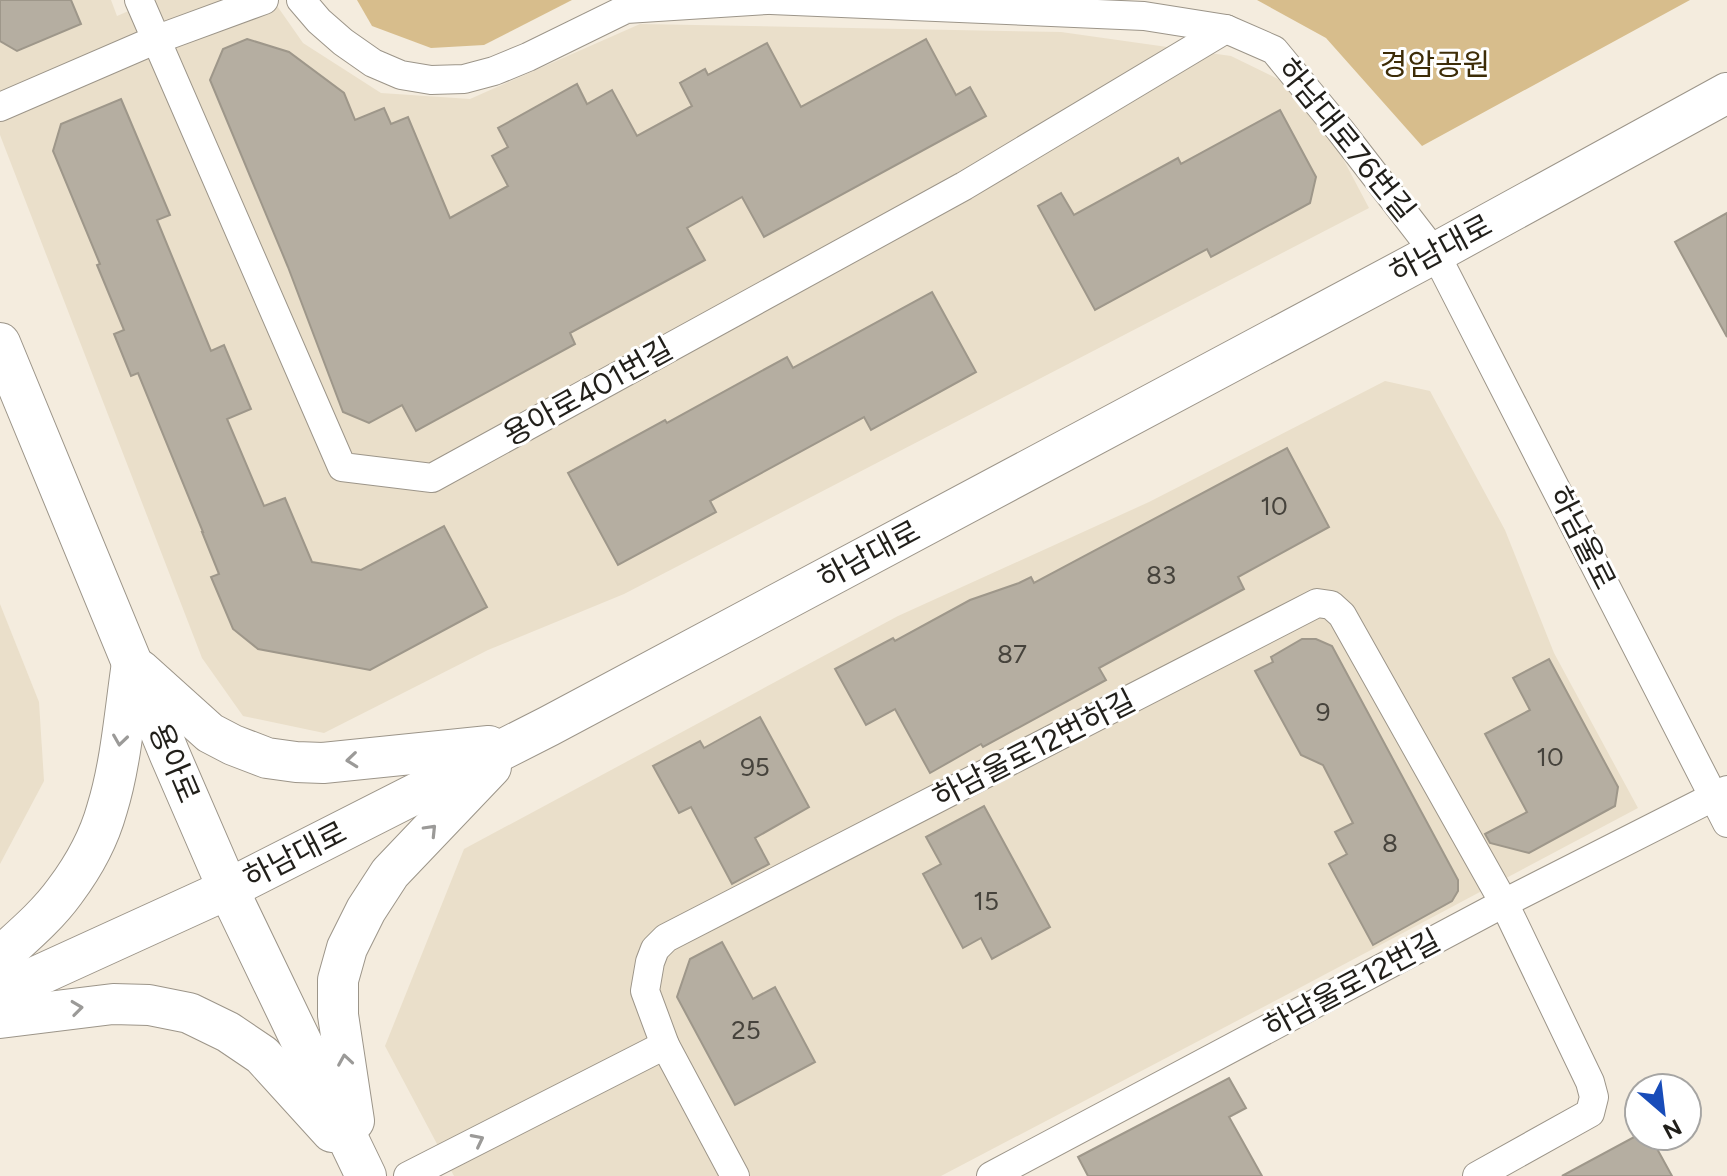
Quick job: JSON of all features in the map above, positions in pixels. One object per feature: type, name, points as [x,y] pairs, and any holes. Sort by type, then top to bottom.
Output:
[{"type":"main road","name":"하남대로","points":[[0,993],[228,889],[513,744],[1435,253],[1727,93]]},
{"type":"main road","name":"용아로","points":[[0,343],[228,889],[364,1170]]},
{"type":"main road","points":[[132,663],[210,733],[267,758],[323,763],[513,744]]},
{"type":"main road","points":[[0,957],[45,916],[64,893],[95,840],[107,812],[113,786],[132,663]]},
{"type":"main road","points":[[364,1170],[338,1015],[338,980],[347,948],[366,910],[390,873],[513,744]]},
{"type":"main road","points":[[0,1018],[113,1004],[149,1005],[189,1013],[228,1032],[262,1055],[364,1170]]},
{"type":"street","points":[[139,0],[155,40]]},
{"type":"street","points":[[0,107],[155,40],[264,0]]},
{"type":"street","name":"하남대로76번길","points":[[301,0],[319,21],[373,63],[401,75],[431,80],[464,79],[494,71],[626,9],[769,0],[1144,16],[1226,29],[1274,50],[1435,253]]},
{"type":"street","name":"용아로401번길","points":[[155,40],[342,467],[432,478],[964,186],[1226,29]]},
{"type":"street","name":"하남울로","points":[[1435,253],[1721,793],[1727,823]]},
{"type":"street","name":"하남울로12번하길","points":[[735,1176],[665,1045],[645,991],[655,949],[666,938],[1317,603],[1331,605],[1342,615],[1504,903]]},
{"type":"street","name":"하남울로12번길","points":[[991,1176],[1504,903],[1721,793]]},
{"type":"street","points":[[1477,1176],[1590,1113],[1594,1097],[1590,1082],[1504,903]]},
{"type":"street","points":[[408,1176],[665,1045]]},
{"type":"shaded area","points":[[0,0],[111,0],[117,16],[154,0],[273,0],[303,43],[381,93],[470,99],[640,24],[1061,32],[1231,56],[1280,80],[1340,153],[1369,208],[624,594],[488,650],[324,733],[243,716],[202,658],[0,135]]},
{"type":"shaded area","points":[[1385,381],[1430,391],[1505,530],[1554,653],[1638,808],[941,1176],[454,1176],[385,1046],[464,849],[898,616],[1149,502]]},
{"type":"shaded area","points":[[0,604],[39,702],[44,781],[0,864]]},
{"type":"green space","points":[[357,0],[572,0],[484,45],[431,48],[372,26]]},
{"type":"green space","name":"경암공원","points":[[1257,0],[1690,0],[1422,146],[1326,38]]},
{"type":"building","points":[[0,0],[71,0],[81,24],[17,51],[0,41]]},
{"type":"building","points":[[247,39],[289,52],[344,93],[355,120],[384,108],[391,124],[408,117],[450,218],[508,186],[492,156],[508,147],[498,128],[577,84],[587,104],[612,90],[637,136],[692,106],[680,83],[705,69],[708,75],[767,43],[801,107],[926,39],[956,95],[970,87],[986,116],[764,237],[742,197],[687,228],[705,260],[570,333],[575,344],[416,431],[402,405],[369,423],[343,412],[288,267],[210,80],[223,49]]},
{"type":"building","points":[[121,99],[170,215],[157,220],[211,351],[224,345],[251,409],[227,419],[264,506],[285,498],[312,562],[361,570],[444,526],[487,607],[370,670],[258,649],[233,629],[211,577],[219,574],[203,532],[138,373],[131,376],[114,334],[124,330],[53,151],[61,124]]},
{"type":"building","points":[[1280,110],[1316,177],[1310,203],[1211,257],[1207,249],[1095,310],[1038,206],[1061,193],[1074,215],[1178,158],[1181,164]]},
{"type":"building","points":[[1727,213],[1727,337],[1675,242]]},
{"type":"building","points":[[932,292],[976,372],[871,430],[864,417],[710,501],[716,512],[618,565],[568,473],[787,357],[793,368]]},
{"type":"building","points":[[1287,448],[1329,527],[1238,577],[1244,589],[1099,668],[1106,680],[930,773],[895,709],[866,725],[835,669],[970,600],[1031,577],[1034,583]]},
{"type":"building","points":[[1302,639],[1316,639],[1332,646],[1458,880],[1458,891],[1452,901],[1373,945],[1329,864],[1347,854],[1335,832],[1353,823],[1323,765],[1301,755],[1255,671],[1273,662],[1271,657]]},
{"type":"building","points":[[1549,659],[1618,787],[1615,806],[1529,853],[1490,843],[1485,834],[1527,812],[1485,734],[1530,710],[1513,678]]},
{"type":"building","points":[[760,717],[809,807],[755,838],[769,864],[732,884],[691,807],[679,813],[653,766],[700,741],[704,748]]},
{"type":"building","points":[[984,806],[1050,927],[992,959],[981,938],[963,948],[923,874],[941,864],[926,837]]},
{"type":"building","points":[[722,942],[753,999],[775,987],[815,1062],[735,1105],[677,997],[690,959]]},
{"type":"building","points":[[1229,1078],[1246,1108],[1229,1117],[1262,1176],[1088,1176],[1078,1157]]},
{"type":"building","points":[[1623,1143],[1623,1152],[1659,1152],[1672,1176],[1562,1176]]}]
